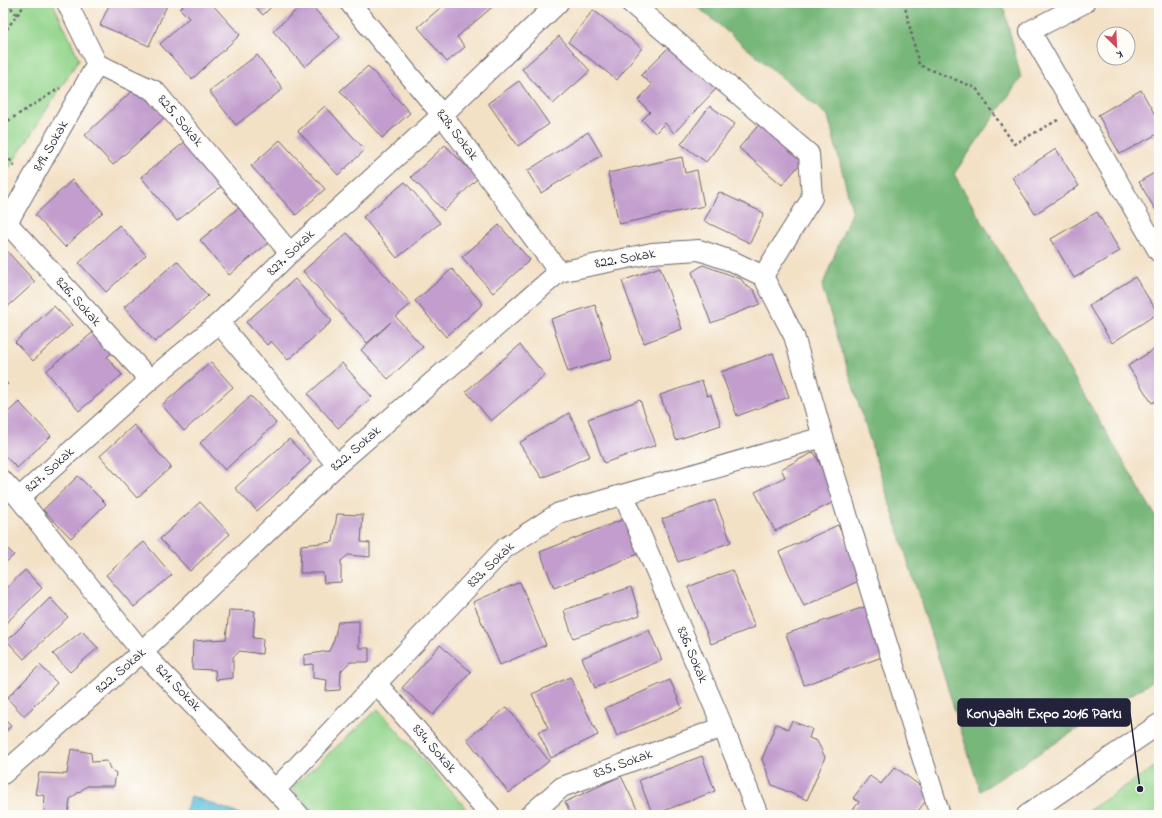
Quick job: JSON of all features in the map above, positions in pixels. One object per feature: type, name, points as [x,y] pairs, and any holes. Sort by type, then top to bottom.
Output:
[{"type":"street","points":[[67,3],[97,64]]},
{"type":"street","name":"828. Sokak","points":[[350,3],[442,115],[559,272]]},
{"type":"street","name":"827. Sokak","points":[[19,498],[150,380],[220,323],[290,253],[442,115],[558,3]]},
{"type":"street","points":[[631,3],[809,154],[812,198],[763,276],[794,336],[823,437],[940,815]]},
{"type":"street","points":[[1084,3],[1030,31],[1159,252]]},
{"type":"street","name":"819. Sokak","points":[[5,225],[97,64]]},
{"type":"street","name":"825. Sokak","points":[[97,64],[155,91],[290,253]]},
{"type":"street","name":"826. Sokak","points":[[5,225],[150,380]]},
{"type":"street","name":"822. Sokak","points":[[3,774],[142,652],[337,465],[559,272],[652,253],[699,250],[734,262],[763,276]]},
{"type":"street","points":[[220,323],[337,465]]},
{"type":"street","name":"833. Sokak","points":[[275,790],[505,548],[559,513],[624,496],[823,437]]},
{"type":"street","name":"821. Sokak","points":[[3,481],[19,498],[142,652],[298,815]]},
{"type":"street","name":"836. Sokak","points":[[624,496],[723,727],[758,815]]},
{"type":"street","name":"834. Sokak","points":[[377,684],[490,815]]},
{"type":"street","points":[[1027,815],[1159,724]]},
{"type":"street","name":"835. Sokak","points":[[530,815],[562,787],[723,727]]},
{"type":"path","points":[[7,3],[17,16]]},
{"type":"path","points":[[3,34],[26,3]]},
{"type":"path","points":[[904,3],[920,65],[976,88],[1014,144],[1076,110]]},
{"type":"path","points":[[3,124],[64,86]]},
{"type":"green space","points":[[3,3],[53,3],[79,59],[3,178]]},
{"type":"green space","points":[[693,3],[1000,3],[1004,9],[1021,78],[954,174],[1159,522],[1159,677],[980,791],[822,287],[852,210],[828,116]]},
{"type":"green space","points":[[378,709],[472,815],[316,815],[291,788]]},
{"type":"green space","points":[[1159,764],[1159,815],[1082,815]]},
{"type":"water","points":[[191,796],[242,815],[184,815]]},
{"type":"building","points":[[110,3],[168,3],[149,46],[100,25]]},
{"type":"building","points":[[186,3],[211,3],[240,35],[192,79],[160,44],[189,18],[180,9]]},
{"type":"building","points":[[252,3],[275,3],[263,15]]},
{"type":"building","points":[[304,3],[309,3],[340,37],[305,67],[273,31]]},
{"type":"building","points":[[446,3],[497,3],[457,37],[465,47],[447,62],[418,27]]},
{"type":"building","points":[[593,10],[642,48],[617,80],[568,42]]},
{"type":"building","points":[[559,36],[590,71],[553,104],[522,69]]},
{"type":"building","points":[[670,46],[716,89],[674,133],[665,123],[655,133],[642,120],[650,112],[638,100],[652,85],[641,75]]},
{"type":"building","points":[[257,55],[283,89],[236,125],[209,91]]},
{"type":"building","points":[[368,66],[410,113],[382,138],[340,91]]},
{"type":"building","points":[[519,81],[549,124],[518,146],[488,103]]},
{"type":"building","points":[[136,87],[165,117],[113,165],[85,135]]},
{"type":"building","points":[[1141,90],[1159,122],[1159,133],[1120,154],[1098,115]]},
{"type":"building","points":[[325,106],[365,150],[338,175],[298,131]]},
{"type":"building","points":[[710,106],[735,124],[706,162],[681,144]]},
{"type":"building","points":[[762,121],[807,156],[782,185],[739,148]]},
{"type":"building","points":[[588,132],[602,155],[541,193],[527,171]]},
{"type":"building","points":[[191,137],[227,182],[177,221],[141,177]]},
{"type":"building","points":[[280,140],[325,189],[296,215],[251,166]]},
{"type":"building","points":[[445,145],[478,178],[444,211],[411,177]]},
{"type":"building","points":[[1056,149],[1079,186],[1035,214],[1012,177]]},
{"type":"building","points":[[682,157],[685,173],[697,170],[704,206],[619,224],[608,173]]},
{"type":"building","points":[[1159,170],[1159,216],[1139,182]]},
{"type":"building","points":[[72,180],[103,212],[65,247],[35,215]]},
{"type":"building","points":[[405,182],[440,223],[397,258],[363,217]]},
{"type":"building","points":[[719,192],[764,213],[750,243],[704,221]]},
{"type":"building","points":[[243,204],[273,239],[229,275],[200,240]]},
{"type":"building","points":[[1097,212],[1120,251],[1074,278],[1051,239]]},
{"type":"building","points":[[119,225],[146,255],[106,292],[79,263]]},
{"type":"building","points":[[499,225],[530,260],[493,293],[462,257]]},
{"type":"building","points":[[347,233],[411,304],[396,317],[423,347],[388,379],[361,350],[391,322],[367,343],[303,271]]},
{"type":"building","points":[[6,250],[35,282],[3,311],[3,253]]},
{"type":"building","points":[[177,261],[208,296],[155,342],[124,307]]},
{"type":"building","points":[[703,265],[741,279],[746,286],[754,290],[760,304],[711,323],[692,272]]},
{"type":"building","points":[[660,267],[682,329],[644,343],[622,281]]},
{"type":"building","points":[[452,269],[483,304],[446,337],[415,301]]},
{"type":"building","points":[[1135,277],[1158,313],[1112,343],[1089,306]]},
{"type":"building","points":[[295,279],[332,321],[288,360],[271,341],[267,345],[246,322]]},
{"type":"building","points":[[595,305],[612,358],[568,372],[551,319]]},
{"type":"building","points":[[54,306],[72,325],[33,361],[15,342]]},
{"type":"building","points":[[96,330],[114,351],[107,357],[122,375],[79,411],[46,371]]},
{"type":"building","points":[[520,345],[545,375],[491,421],[466,391]]},
{"type":"building","points":[[1159,346],[1159,399],[1152,403],[1128,366]]},
{"type":"building","points":[[773,353],[789,397],[737,416],[721,372]]},
{"type":"building","points":[[211,362],[233,387],[184,431],[162,405]]},
{"type":"building","points":[[342,363],[372,397],[338,428],[308,394]]},
{"type":"building","points":[[3,379],[8,384],[3,389]]},
{"type":"building","points":[[702,381],[707,396],[711,395],[721,425],[676,440],[660,395]]},
{"type":"building","points":[[251,396],[276,423],[225,470],[200,443]]},
{"type":"building","points":[[640,400],[656,445],[604,463],[588,419]]},
{"type":"building","points":[[19,402],[51,436],[17,468],[3,454],[3,417]]},
{"type":"building","points":[[569,413],[590,456],[542,478],[519,443]]},
{"type":"building","points":[[134,425],[171,467],[137,498],[100,456]]},
{"type":"building","points":[[289,439],[311,462],[257,511],[235,488]]},
{"type":"building","points":[[814,452],[838,500],[775,531],[755,492],[785,477],[781,469]]},
{"type":"building","points":[[78,476],[106,504],[71,538],[43,510]]},
{"type":"building","points":[[715,500],[731,542],[678,562],[662,519]]},
{"type":"building","points":[[200,502],[230,534],[190,571],[160,539]]},
{"type":"building","points":[[337,514],[363,515],[361,542],[370,543],[370,557],[348,555],[341,561],[341,582],[324,583],[323,573],[300,573],[301,545],[333,542]]},
{"type":"building","points":[[624,519],[638,554],[554,588],[540,552]]},
{"type":"building","points":[[838,525],[863,579],[804,606],[779,552]]},
{"type":"building","points":[[144,542],[172,575],[134,607],[106,575]]},
{"type":"building","points":[[3,544],[14,555],[3,565]]},
{"type":"building","points":[[25,570],[42,588],[3,626],[3,591]]},
{"type":"building","points":[[732,570],[755,627],[711,644],[688,587]]},
{"type":"building","points":[[520,582],[546,645],[500,665],[473,602]]},
{"type":"building","points":[[631,587],[640,615],[573,638],[564,610]]},
{"type":"building","points":[[50,598],[68,617],[24,659],[7,641]]},
{"type":"building","points":[[867,606],[885,656],[804,685],[786,634]]},
{"type":"building","points":[[229,610],[255,611],[253,638],[263,639],[262,654],[240,651],[233,657],[233,678],[216,680],[215,670],[192,669],[193,641],[226,639]]},
{"type":"building","points":[[359,621],[359,648],[369,648],[369,662],[350,662],[341,671],[340,690],[326,691],[327,680],[313,678],[313,664],[304,665],[304,655],[329,651],[334,640],[338,622]]},
{"type":"building","points":[[649,630],[662,660],[595,688],[582,658]]},
{"type":"building","points":[[82,631],[98,648],[70,672],[53,654]]},
{"type":"building","points":[[440,645],[471,672],[433,715],[402,688]]},
{"type":"building","points":[[40,665],[57,683],[24,716],[7,698]]},
{"type":"building","points":[[570,677],[598,735],[551,758],[538,732],[548,728],[532,694]]},
{"type":"building","points":[[670,680],[682,708],[617,736],[605,708]]},
{"type":"building","points":[[507,707],[549,761],[509,793],[467,739]]},
{"type":"building","points":[[3,718],[11,726],[3,734]]},
{"type":"building","points":[[792,721],[812,729],[809,738],[817,741],[825,757],[807,800],[772,785],[762,759],[776,724],[788,729]]},
{"type":"building","points":[[71,749],[91,753],[92,762],[107,761],[110,769],[116,773],[114,786],[87,786],[70,799],[68,815],[51,815],[44,811],[45,796],[35,794],[39,773],[67,774]]},
{"type":"building","points":[[702,756],[715,791],[653,815],[639,780]]},
{"type":"building","points":[[895,767],[931,794],[915,815],[849,815],[859,802],[853,798],[870,776],[881,784]]},
{"type":"building","points":[[621,776],[640,815],[571,815],[565,802]]},
{"type":"place","name":"Konyaaltı Expo 2016 Parkı","points":[[1140,789]]}]
